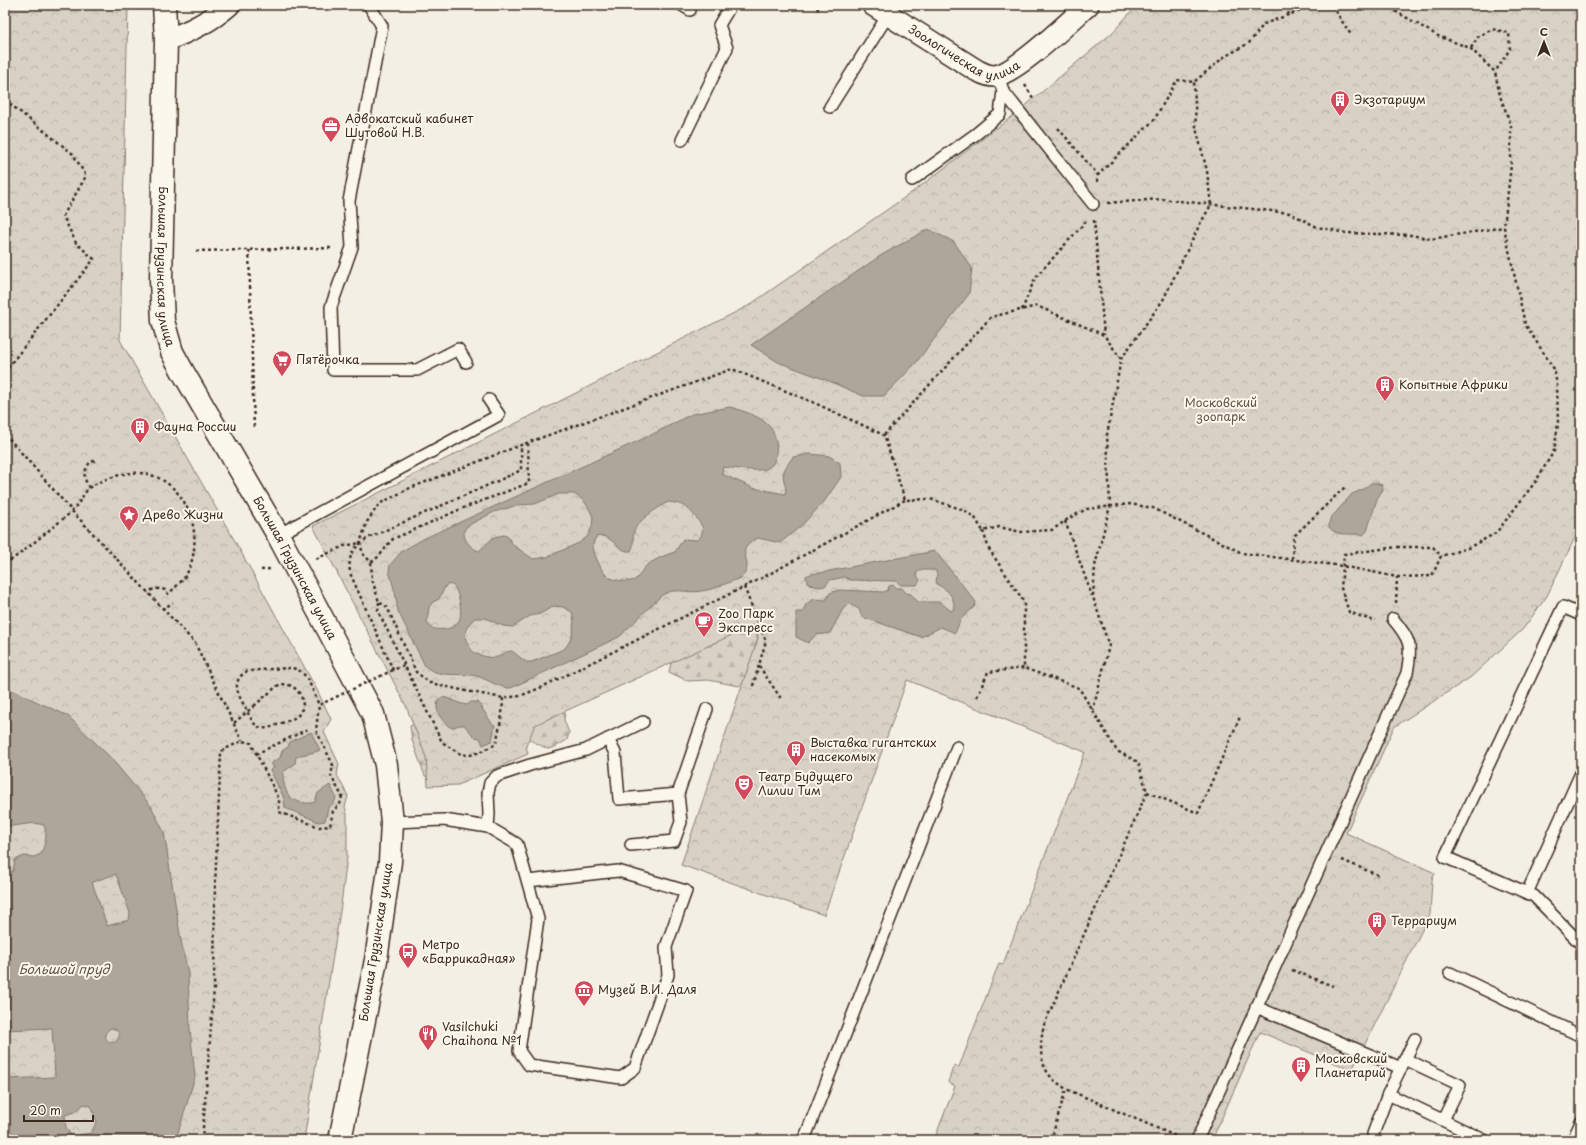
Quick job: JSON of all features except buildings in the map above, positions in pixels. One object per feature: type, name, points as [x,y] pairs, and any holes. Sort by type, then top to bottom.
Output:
[{"type":"main road","name":"Большая Грузинская улица","points":[[164,5],[166,40],[161,280],[162,321],[172,352],[278,535],[373,714],[386,765],[392,822],[390,862],[376,960],[340,1140]]},
{"type":"street","points":[[166,40],[183,34],[203,23],[229,5]]},
{"type":"street","name":"Зоологическая улица","points":[[881,10],[976,70],[1000,83],[1013,68],[1057,33],[1088,5]]},
{"type":"lane","points":[[369,5],[382,26],[349,201],[352,247],[331,307],[333,370],[417,370],[458,349],[466,362]]},
{"type":"lane","points":[[682,140],[726,48],[719,25],[731,5]]},
{"type":"lane","points":[[830,107],[881,10]]},
{"type":"lane","points":[[912,180],[976,134],[1000,114],[1000,83]]},
{"type":"lane","points":[[1000,83],[1093,208]]},
{"type":"lane","points":[[278,535],[499,415],[489,400]]},
{"type":"lane","points":[[1581,615],[1563,607],[1445,857],[1534,896],[1581,944]]},
{"type":"lane","points":[[1197,1140],[1407,673],[1411,652],[1405,633],[1393,619]]},
{"type":"lane","points":[[631,845],[674,841],[681,822],[678,794],[707,709]]},
{"type":"lane","points":[[488,826],[488,793],[490,783],[497,776],[530,765],[586,750],[643,722]]},
{"type":"lane","points":[[608,740],[615,753],[619,799],[678,794]]},
{"type":"lane","points":[[804,1140],[957,747]]},
{"type":"lane","points":[[1527,893],[1581,773]]},
{"type":"lane","points":[[392,822],[444,820],[488,826],[517,844],[538,919],[519,1051],[529,1065],[621,1078],[635,1068],[668,975],[666,947],[686,891],[618,871],[528,881]]},
{"type":"lane","points":[[1450,973],[1581,1036]]},
{"type":"lane","points":[[1256,1007],[1460,1085],[1443,1120]]},
{"type":"lane","points":[[1373,1134],[1388,1094],[1415,1039]]},
{"type":"lane","points":[[1388,1094],[1484,1140]]},
{"type":"lane","points":[[1573,1140],[1581,1122]]},
{"type":"path","points":[[817,10],[820,5]]},
{"type":"path","points":[[1287,15],[1291,5]]},
{"type":"path","points":[[1121,359],[1104,335],[1093,208],[1098,175],[1154,120],[1177,80],[1194,82],[1224,57],[1249,43],[1264,24],[1315,5]]},
{"type":"path","points":[[1334,5],[1337,14],[1351,35]]},
{"type":"path","points":[[983,532],[999,527],[1021,532],[1052,530],[1087,509],[1130,504],[1153,508],[1242,553],[1342,566],[1397,577],[1432,576],[1441,556],[1468,548],[1496,533],[1536,481],[1554,451],[1558,424],[1557,385],[1554,369],[1525,324],[1504,227],[1511,165],[1511,125],[1500,96],[1495,72],[1470,48],[1438,36],[1385,5]]},
{"type":"path","points":[[1470,48],[1478,37],[1492,29],[1509,33],[1510,49],[1495,72]]},
{"type":"path","points":[[1022,80],[1034,100]]},
{"type":"path","points":[[1093,597],[1095,566],[1110,506],[1107,435],[1121,359],[1163,300],[1200,224],[1211,205],[1207,171],[1196,128],[1194,82]]},
{"type":"path","points":[[5,100],[73,154],[86,176],[63,216],[76,243],[94,259],[5,371]]},
{"type":"path","points":[[1058,128],[1098,175]]},
{"type":"path","points":[[1022,310],[1035,278],[1093,208],[1162,199],[1290,213],[1317,227],[1346,233],[1411,235],[1431,240],[1504,227]]},
{"type":"path","points":[[196,251],[352,247]]},
{"type":"path","points":[[249,250],[254,430]]},
{"type":"path","points":[[884,435],[991,317],[1037,306],[1104,335]]},
{"type":"path","points":[[503,698],[502,715],[496,744],[473,755],[460,754],[442,742],[378,611],[379,602],[372,579],[371,562],[363,554],[360,543],[367,522],[379,504],[410,488],[528,442],[732,369],[810,401],[884,435],[905,500]]},
{"type":"path","points":[[5,434],[72,511],[195,643],[242,741]]},
{"type":"path","points":[[371,562],[379,558],[393,539],[461,509],[529,483],[528,442]]},
{"type":"path","points":[[393,670],[350,574],[350,557],[354,549],[358,544],[368,538],[522,470],[521,445]]},
{"type":"path","points":[[89,488],[84,478],[84,471],[90,462],[97,460]]},
{"type":"path","points":[[5,564],[27,549],[72,511],[89,488],[117,475],[144,473],[153,476],[171,486],[187,504],[195,528],[194,551],[189,569],[182,580],[168,594],[165,590],[157,588],[148,593]]},
{"type":"path","points":[[1292,559],[1294,536],[1345,487]]},
{"type":"path","points":[[379,602],[387,607],[416,672],[430,683],[503,698],[520,696],[540,688],[744,587],[905,500],[930,499],[964,510],[975,518],[983,532],[989,549],[1024,602],[1024,668]]},
{"type":"path","points":[[1065,521],[1109,646],[1093,710]]},
{"type":"path","points":[[320,557],[344,546],[360,543]]},
{"type":"path","points":[[1397,577],[1396,609],[1393,619],[1371,620],[1349,612],[1341,588],[1344,554],[1397,547],[1433,547],[1441,556]]},
{"type":"path","points":[[261,570],[270,568]]},
{"type":"path","points":[[744,587],[766,641],[752,689]]},
{"type":"path","points":[[162,609],[174,603]]},
{"type":"path","points":[[319,705],[404,665]]},
{"type":"path","points":[[759,665],[782,700]]},
{"type":"path","points":[[202,1140],[214,989],[215,886],[221,751],[242,741],[251,743],[279,799],[279,812],[319,827],[330,826],[333,811],[340,804],[342,796],[331,776],[333,765],[316,730],[319,705],[304,674],[300,670],[291,668],[246,672],[238,680],[236,685],[238,691],[252,722],[259,728],[271,728],[298,715],[303,707],[303,702],[296,689],[290,684],[281,684],[277,686],[254,706],[234,724]]},
{"type":"path","points":[[977,697],[988,672],[1024,668],[1079,688],[1117,751],[1138,762],[1147,792],[1044,1025],[1040,1042],[1042,1061],[1051,1077],[1066,1089],[1184,1140]]},
{"type":"path","points":[[1147,792],[1198,813],[1240,717]]},
{"type":"path","points":[[256,754],[310,728]]},
{"type":"path","points":[[1326,854],[1380,876]]},
{"type":"path","points":[[1276,964],[1332,986]]},
{"type":"path","points":[[1051,1140],[1066,1089]]},
{"type":"green space","points":[[5,5],[128,5],[120,340],[236,543],[317,690],[331,719],[324,732],[339,764],[337,775],[348,796],[345,807],[347,814],[347,857],[341,905],[304,1140],[5,1140]]},
{"type":"green space","name":"Московский зоопарк","points":[[1137,5],[1581,5],[1581,525],[1547,596],[1523,629],[1471,677],[1394,727],[1346,833],[1435,873],[1432,880],[1430,914],[1352,1070],[1260,1032],[1212,1140],[934,1140],[955,1086],[948,1082],[954,1065],[959,1067],[999,963],[1003,964],[1085,752],[907,680],[824,915],[681,865],[758,638],[756,624],[535,725],[526,746],[528,754],[458,785],[428,786],[426,757],[406,706],[313,526],[748,306],[914,191],[1018,112],[1112,33]]},
{"type":"green space","points":[[736,624],[754,627],[760,646],[755,674],[739,686],[708,680],[688,681],[669,672],[673,654]]},
{"type":"green space","points":[[566,702],[564,720],[569,733],[567,740],[548,749],[528,739],[510,709]]},
{"type":"green space","points":[[423,719],[433,778],[425,776],[412,740],[410,726]]},
{"type":"water","points":[[928,229],[954,242],[972,268],[969,294],[915,364],[884,396],[863,396],[829,381],[778,362],[751,345],[880,256]]},
{"type":"water","points":[[730,407],[757,417],[770,427],[774,434],[776,443],[776,454],[773,463],[770,466],[762,470],[745,470],[723,467],[722,474],[753,488],[785,494],[786,489],[783,474],[787,465],[793,457],[810,454],[829,456],[840,463],[841,477],[824,502],[801,526],[780,543],[758,538],[747,546],[745,553],[747,568],[741,578],[716,588],[706,590],[695,592],[671,591],[666,593],[661,596],[619,637],[511,688],[502,687],[476,676],[443,674],[431,670],[425,666],[398,611],[395,592],[389,571],[390,565],[402,551],[425,538],[649,436],[692,414]],"holes":[[[559,494],[574,494],[583,500],[593,517],[592,527],[587,537],[579,543],[547,557],[533,559],[513,545],[508,537],[504,535],[494,537],[479,551],[466,541],[464,533],[467,526],[494,512],[518,505],[535,504]],[[668,502],[680,504],[693,513],[703,528],[701,537],[697,540],[683,539],[675,552],[650,563],[634,580],[622,581],[607,576],[601,568],[594,551],[593,546],[596,537],[606,537],[622,549],[631,551],[633,546],[633,534],[636,528],[643,519]],[[446,585],[451,585],[454,587],[459,600],[461,615],[458,622],[448,629],[431,628],[427,622],[429,607],[433,602],[439,599]],[[554,606],[563,607],[572,612],[574,627],[572,637],[564,649],[532,662],[526,662],[512,651],[491,658],[474,653],[466,639],[465,635],[467,627],[475,618],[485,618],[503,626],[513,627],[530,616],[540,614]]]},
{"type":"water","points":[[1371,483],[1382,485],[1383,489],[1377,499],[1367,531],[1363,535],[1340,534],[1332,530],[1329,527],[1330,519],[1352,494],[1364,489]]},
{"type":"water","points":[[935,551],[976,602],[974,607],[961,619],[955,633],[941,627],[921,637],[862,617],[859,609],[849,604],[843,609],[830,633],[816,635],[808,643],[796,637],[796,612],[803,612],[806,604],[814,599],[826,600],[830,593],[839,590],[884,592],[888,590],[889,586],[894,585],[897,588],[902,588],[906,593],[911,594],[918,602],[940,602],[951,611],[954,609],[952,597],[944,588],[936,584],[937,574],[935,570],[919,570],[916,574],[920,580],[917,585],[901,585],[896,581],[850,580],[845,577],[830,580],[825,586],[819,587],[811,585],[807,582],[806,576],[811,574]]},
{"type":"water","name":"Большой пруд","points":[[5,687],[68,716],[110,757],[151,806],[164,832],[181,941],[188,973],[190,1029],[195,1077],[177,1136],[174,1140],[5,1140],[5,1079],[55,1077],[52,1028],[5,1030],[5,876],[13,871],[15,860],[24,856],[34,857],[41,854],[46,836],[44,825],[35,823],[5,827]],"holes":[[[116,874],[130,913],[129,920],[107,926],[92,882]],[[111,1028],[115,1029],[119,1035],[118,1039],[115,1042],[109,1042],[105,1037],[107,1031]],[[84,1104],[91,1106],[97,1121],[91,1133],[72,1136],[66,1128],[65,1115],[75,1112]]]},
{"type":"water","points":[[442,697],[467,705],[471,702],[478,702],[493,725],[495,725],[492,741],[483,745],[480,738],[475,737],[464,725],[459,725],[452,728],[448,726],[441,718],[437,709],[437,705]]},
{"type":"water","points":[[311,732],[320,750],[296,757],[295,764],[283,772],[283,777],[285,788],[289,796],[294,800],[301,802],[315,802],[318,793],[330,785],[336,797],[335,801],[328,808],[325,821],[319,822],[285,808],[284,798],[270,770],[274,768],[271,763],[280,758],[282,751],[288,747],[290,742]]},
{"type":"place","name":"Экзотариум","points":[[1340,117]]},
{"type":"place","name":"Адвокатский кабинет Шутовой Н.В.","points":[[331,143]]},
{"type":"place","name":"Пятёрочка","points":[[282,377]]},
{"type":"place","name":"Копытные Африки","points":[[1385,402]]},
{"type":"place","name":"Фауна России","points":[[140,444]]},
{"type":"place","name":"Древо Жизни","points":[[129,532]]},
{"type":"place","name":"Zoo Парк Экспресс","points":[[704,638]]},
{"type":"place","name":"Выставка гигантских насекомых","points":[[796,767]]},
{"type":"place","name":"Театр Будущего Лилии Тим","points":[[744,801]]},
{"type":"place","name":"Террариум","points":[[1377,938]]},
{"type":"place","name":"Метро «Баррикадная»","points":[[408,969]]},
{"type":"place","name":"Музей В.И. Даля","points":[[584,1007]]},
{"type":"place","name":"Vasilchuki Chaihona №1","points":[[428,1051]]},
{"type":"place","name":"Московский Планетарий","points":[[1301,1083]]}]
